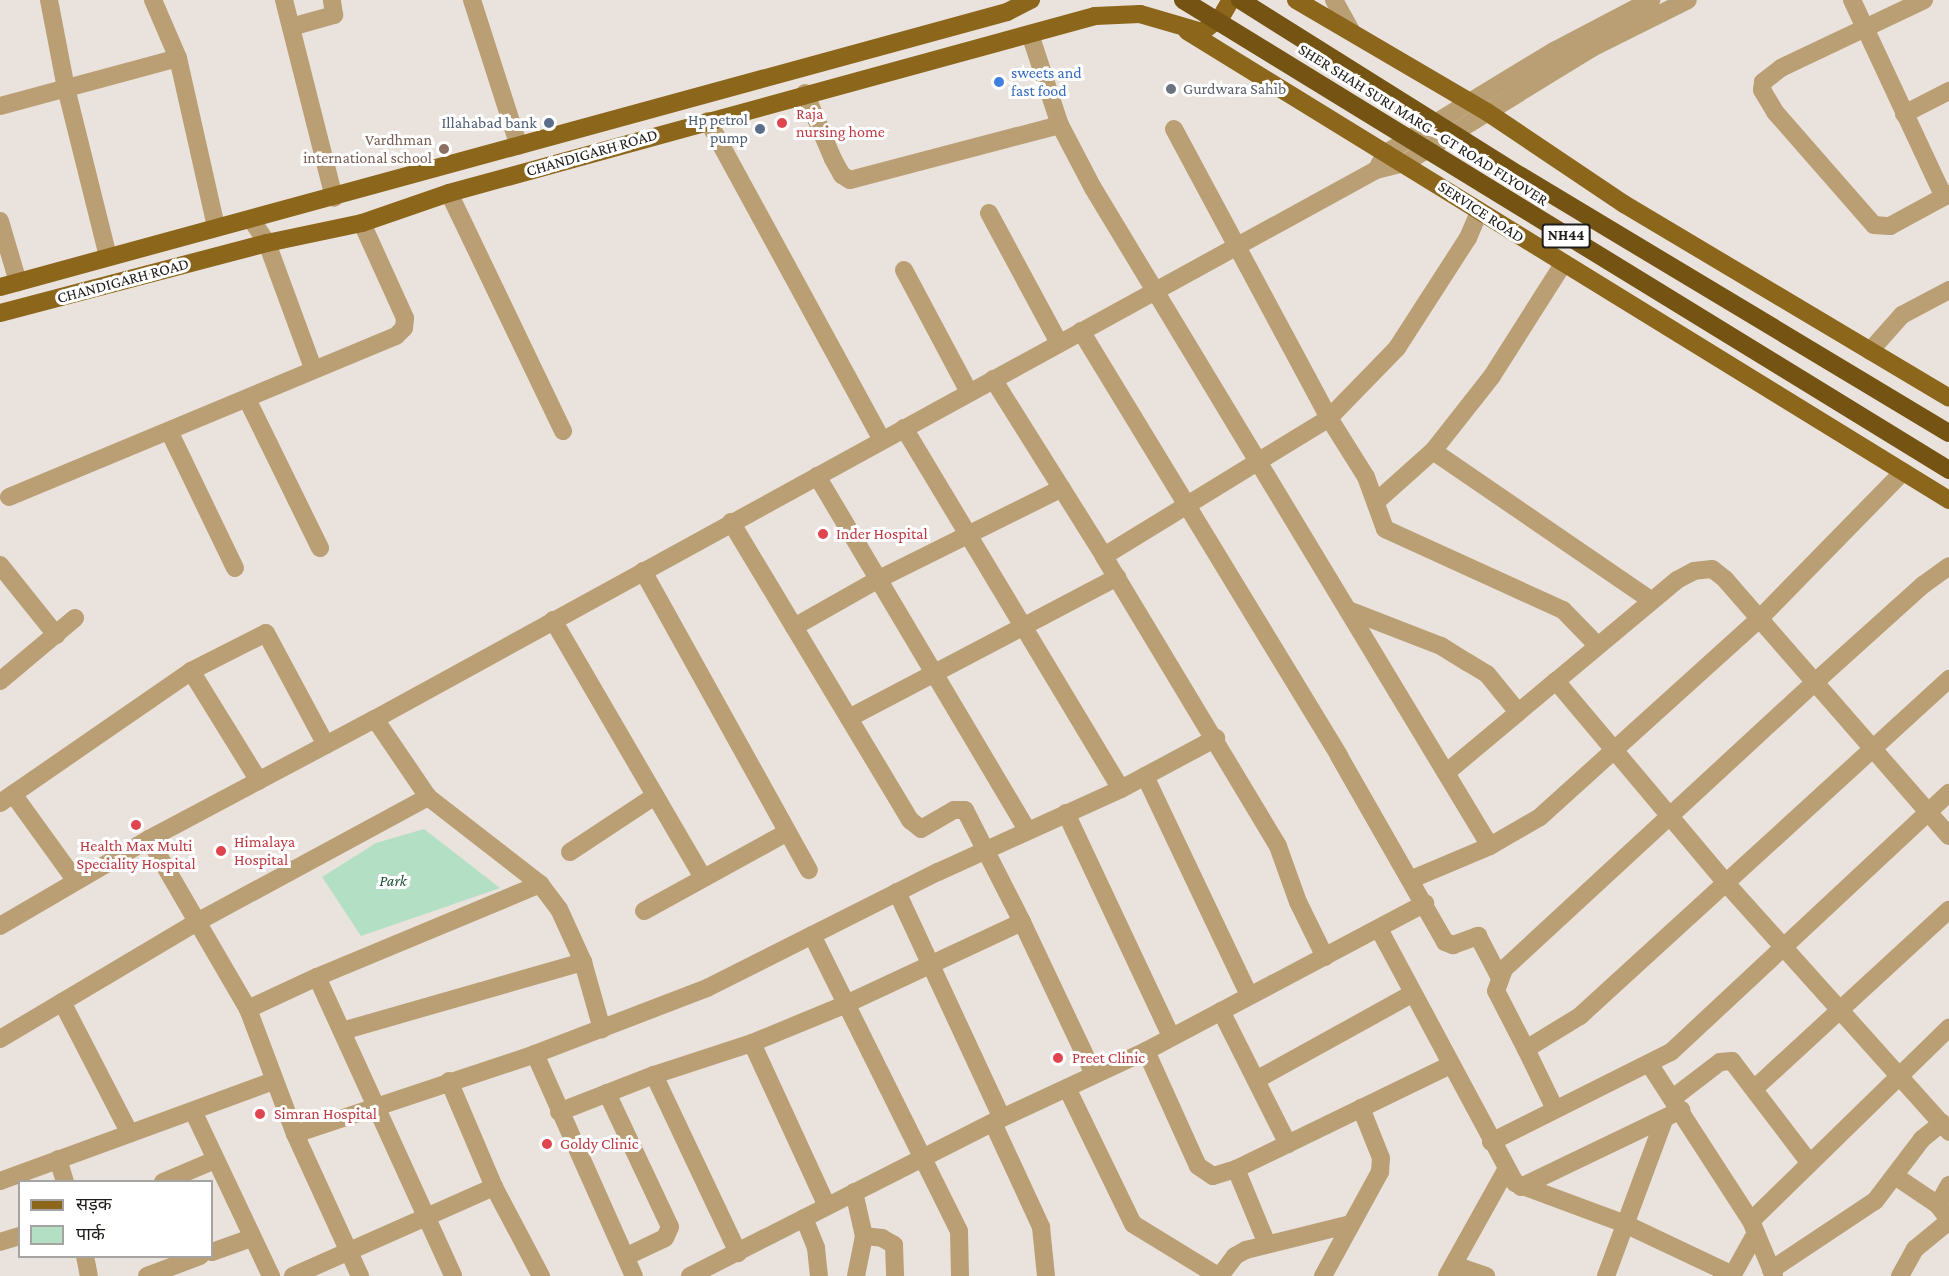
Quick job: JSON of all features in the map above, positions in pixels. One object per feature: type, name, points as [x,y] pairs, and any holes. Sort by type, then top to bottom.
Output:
[{"type":"highway","name":"SHER SHAH SURI MARG - GT ROAD FLYOVER","points":[[1183,0],[1949,470]]},
{"type":"highway","name":"SHER SHAH SURI MARG - GT ROAD FLYOVER","points":[[1240,0],[1531,182],[1949,433]]},
{"type":"main road","name":"CHANDIGARH ROAD","points":[[0,287],[216,227],[334,198],[1007,12],[1031,0]]},
{"type":"main road","name":"SERVICE ROAD","points":[[1135,0],[1949,500]]},
{"type":"main road","points":[[1184,30],[1202,32],[1212,26],[1231,0]]},
{"type":"main road","points":[[1296,0],[1487,112],[1624,204],[1948,396]]},
{"type":"main road","name":"CHANDIGARH ROAD","points":[[0,314],[267,243],[362,223],[448,193],[805,93],[1030,34],[1118,13],[1140,14],[1184,30]]},
{"type":"street","points":[[50,0],[66,88],[108,256]]},
{"type":"street","points":[[153,0],[178,58],[216,227]]},
{"type":"street","points":[[284,0],[334,198]]},
{"type":"street","points":[[291,27],[334,15],[332,0]]},
{"type":"street","points":[[472,0],[519,146]]},
{"type":"street","points":[[1334,0],[1351,31]]},
{"type":"street","points":[[1376,170],[1386,153],[1554,51],[1651,0]]},
{"type":"street","points":[[0,926],[149,839],[375,719],[1376,170],[1405,164],[1592,48],[1688,0]]},
{"type":"street","points":[[1852,0],[1864,30],[1904,114],[1946,195],[1890,226],[1874,225],[1764,99],[1761,90],[1769,76],[1864,30],[1924,0]]},
{"type":"street","points":[[1030,34],[1060,125],[1154,291],[1490,846]]},
{"type":"street","points":[[0,106],[178,58]]},
{"type":"street","points":[[1904,114],[1949,91]]},
{"type":"street","points":[[805,93],[833,159],[842,175],[850,180],[1060,125]]},
{"type":"street","points":[[708,121],[882,440]]},
{"type":"street","points":[[1174,129],[1329,418],[1377,501],[1388,532],[1563,610],[1597,645]]},
{"type":"street","points":[[448,193],[563,430]]},
{"type":"street","points":[[1104,556],[1329,418],[1397,348],[1468,238],[1479,212]]},
{"type":"street","points":[[989,213],[1059,343]]},
{"type":"street","points":[[250,219],[267,243],[314,368]]},
{"type":"street","points":[[0,221],[18,282]]},
{"type":"street","points":[[9,497],[247,399],[314,368],[385,341],[404,328],[405,318],[362,223]]},
{"type":"street","points":[[1377,501],[1432,451],[1492,376],[1563,264]]},
{"type":"street","points":[[904,270],[969,392]]},
{"type":"street","points":[[1870,351],[1902,315],[1949,290]]},
{"type":"street","points":[[1081,331],[1185,508],[1412,879],[1448,944],[1474,935],[1481,939],[1499,976]]},
{"type":"street","points":[[993,379],[1216,738],[1288,864],[1298,903],[1325,957]]},
{"type":"street","points":[[247,399],[320,548]]},
{"type":"street","points":[[904,428],[1121,789]]},
{"type":"street","points":[[169,431],[235,568]]},
{"type":"street","points":[[1432,451],[1650,600]]},
{"type":"street","points":[[1412,879],[1490,846],[1540,817],[1759,619],[1903,472]]},
{"type":"street","points":[[817,476],[1027,830]]},
{"type":"street","points":[[794,627],[879,579],[970,537],[1062,488]]},
{"type":"street","points":[[731,522],[914,825],[924,828],[954,810],[965,810],[1022,922],[1094,1074]]},
{"type":"street","points":[[0,565],[56,635]]},
{"type":"street","points":[[1554,1107],[1496,991],[1499,976],[1814,683],[1923,585],[1949,566]]},
{"type":"street","points":[[1447,772],[1650,600],[1694,571],[1712,569],[1725,579],[1949,836]]},
{"type":"street","points":[[642,571],[786,833],[809,870]]},
{"type":"street","points":[[849,718],[1117,577]]},
{"type":"street","points":[[1348,610],[1458,657],[1486,674],[1518,712]]},
{"type":"street","points":[[1,677],[75,618]]},
{"type":"street","points":[[553,620],[703,878]]},
{"type":"street","points":[[76,881],[7,799],[191,670],[266,633],[326,745]]},
{"type":"street","points":[[191,670],[259,781]]},
{"type":"street","points":[[1526,1049],[1580,1016],[1870,748],[1949,679]]},
{"type":"street","points":[[1557,681],[1725,882],[1842,1009],[1897,1075],[1945,1127],[1922,1139],[1895,1176],[1867,1207],[1772,1273],[1753,1227],[1677,1104],[1650,1065]]},
{"type":"street","points":[[375,719],[428,797],[540,884],[569,925],[583,962],[602,1029]]},
{"type":"street","points":[[295,1134],[535,1054],[707,988],[897,892],[1027,830],[1121,789],[1216,738]]},
{"type":"street","points":[[1145,776],[1250,995]]},
{"type":"street","points":[[1491,1142],[1554,1107],[1650,1065],[1671,1052],[1949,792]]},
{"type":"street","points":[[570,852],[655,796]]},
{"type":"street","points":[[0,1039],[197,922],[428,797]]},
{"type":"street","points":[[1066,813],[1171,1036]]},
{"type":"street","points":[[644,911],[786,833]]},
{"type":"street","points":[[149,839],[248,1009],[295,1134],[360,1276]]},
{"type":"street","points":[[248,1009],[317,977],[540,884]]},
{"type":"street","points":[[897,892],[931,966],[1041,1227],[1046,1276]]},
{"type":"street","points":[[690,1276],[997,1121],[1146,1051],[1425,903]]},
{"type":"street","points":[[1754,1089],[1949,910]]},
{"type":"street","points":[[559,1112],[654,1074],[752,1043],[844,1005],[1022,922]]},
{"type":"street","points":[[1379,929],[1506,1170],[1521,1187],[1625,1224],[1732,1276],[1753,1227],[1809,1162],[1897,1075],[1949,1028]]},
{"type":"street","points":[[812,935],[844,1005],[962,1237],[960,1276]]},
{"type":"street","points":[[342,1031],[583,962]]},
{"type":"street","points":[[317,977],[453,1276]]},
{"type":"street","points":[[1256,1080],[1412,994]]},
{"type":"street","points":[[62,1002],[130,1134]]},
{"type":"street","points":[[1221,1011],[1288,1144]]},
{"type":"street","points":[[752,1043],[827,1206]]},
{"type":"street","points":[[1146,1051],[1198,1166],[1213,1176],[1236,1169],[1450,1065]]},
{"type":"street","points":[[535,1054],[634,1276]]},
{"type":"street","points":[[1606,1276],[1664,1120],[1677,1104],[1726,1060],[1732,1061],[1809,1162]]},
{"type":"street","points":[[654,1074],[738,1253]]},
{"type":"street","points":[[449,1081],[494,1187],[542,1276]]},
{"type":"street","points":[[0,1181],[274,1082]]},
{"type":"street","points":[[1067,1088],[1133,1224],[1219,1276],[1235,1256],[1267,1244],[1351,1224]]},
{"type":"street","points":[[607,1093],[670,1227],[665,1239],[625,1257]]},
{"type":"street","points":[[1323,1276],[1380,1172],[1381,1158],[1361,1108]]},
{"type":"street","points":[[193,1111],[251,1238],[271,1276]]},
{"type":"street","points":[[1521,1187],[1664,1120]]},
{"type":"street","points":[[58,1159],[64,1180]]},
{"type":"street","points":[[168,1180],[215,1160]]},
{"type":"street","points":[[1236,1169],[1267,1244]]},
{"type":"street","points":[[1486,1276],[1451,1270],[1506,1170]]},
{"type":"street","points":[[1895,1176],[1945,1215]]},
{"type":"street","points":[[1900,1276],[1915,1249],[1945,1215],[1949,1185]]},
{"type":"street","points":[[293,1276],[494,1187]]},
{"type":"street","points":[[854,1192],[864,1236],[856,1276]]},
{"type":"street","points":[[804,1218],[816,1248],[819,1276]]},
{"type":"street","points":[[864,1236],[882,1238],[894,1245],[895,1276]]},
{"type":"street","points":[[0,1242],[18,1237]]},
{"type":"street","points":[[213,1252],[251,1238]]},
{"type":"street","points":[[85,1258],[89,1276]]},
{"type":"street","points":[[147,1276],[197,1258]]},
{"type":"green space","name":"Park","points":[[424,829],[500,888],[361,936],[322,877],[376,843]]},
{"type":"place","name":"sweets and fast food","points":[[999,82]]},
{"type":"place","name":"Gurdwara Sahib","points":[[1171,89]]},
{"type":"place","name":"Illahabad bank","points":[[549,123]]},
{"type":"place","name":"Raja nursing home","points":[[782,123]]},
{"type":"place","name":"Hp petrol pump","points":[[760,129]]},
{"type":"place","name":"Vardhman international school","points":[[444,149]]},
{"type":"place","name":"Inder Hospital","points":[[823,534]]},
{"type":"place","name":"Health Max Multi Speciality Hospital","points":[[136,825]]},
{"type":"place","name":"Himalaya Hospital","points":[[221,851]]},
{"type":"place","name":"Preet Clinic","points":[[1058,1058]]},
{"type":"place","name":"Simran Hospital","points":[[260,1114]]},
{"type":"place","name":"Goldy Clinic","points":[[547,1144]]}]
